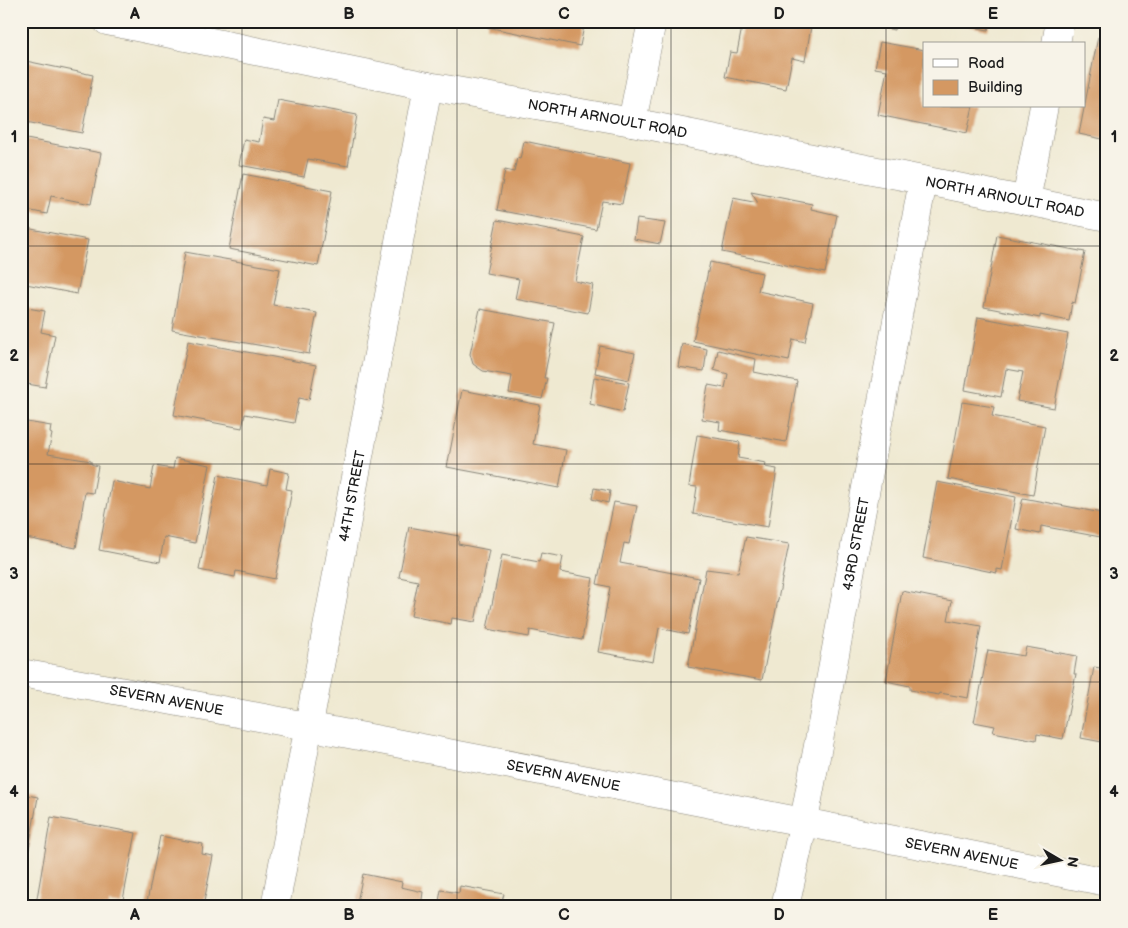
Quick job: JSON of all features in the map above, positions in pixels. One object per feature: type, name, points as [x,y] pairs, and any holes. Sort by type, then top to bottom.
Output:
[{"type":"street","name":"NORTH ARNOULT ROAD","points":[[107,21],[428,86],[632,122],[1107,217]]},
{"type":"street","points":[[632,122],[652,21]]},
{"type":"street","points":[[1056,42],[1060,21]]},
{"type":"street","name":"44TH STREET","points":[[275,907],[428,86]]},
{"type":"street","points":[[1026,202],[1044,108]]},
{"type":"street","name":"43RD STREET","points":[[785,907],[804,821],[923,181]]},
{"type":"street","name":"SEVERN AVENUE","points":[[21,673],[804,821],[1107,882]]},
{"type":"building","points":[[488,21],[585,21],[580,46],[487,27]]},
{"type":"building","points":[[740,21],[812,21],[805,61],[792,58],[786,89],[725,77],[730,52],[737,53],[742,27],[739,27]]},
{"type":"building","points":[[853,21],[896,21],[894,30]]},
{"type":"building","points":[[946,21],[990,21],[988,30]]},
{"type":"building","points":[[1098,37],[1107,38],[1107,140],[1079,134],[1084,108],[1086,108],[1086,98]]},
{"type":"building","points":[[880,42],[923,50],[923,108],[973,108],[967,133],[878,115],[887,70],[875,68]]},
{"type":"building","points":[[21,60],[93,75],[82,133],[21,121]]},
{"type":"building","points":[[278,100],[357,115],[348,166],[308,159],[304,177],[239,165],[244,139],[259,142],[263,119],[274,121]]},
{"type":"building","points":[[21,138],[101,153],[91,204],[51,196],[47,214],[21,209]]},
{"type":"building","points":[[524,141],[630,163],[622,204],[602,201],[596,229],[497,210],[505,170],[514,172],[517,158],[520,159]]},
{"type":"building","points":[[243,174],[332,191],[318,266],[229,249]]},
{"type":"building","points":[[751,192],[812,204],[811,209],[837,215],[825,273],[722,252],[733,198],[758,203]]},
{"type":"building","points":[[637,219],[665,223],[660,244],[634,239]]},
{"type":"building","points":[[497,220],[584,237],[575,281],[593,285],[588,313],[515,299],[519,279],[486,273]]},
{"type":"building","points":[[21,227],[88,240],[77,294],[21,283]]},
{"type":"building","points":[[997,235],[1085,252],[1075,303],[1072,302],[1069,321],[1040,315],[1040,318],[984,307]]},
{"type":"building","points":[[185,252],[280,269],[273,305],[317,313],[309,354],[172,330]]},
{"type":"building","points":[[710,262],[762,273],[758,291],[813,303],[805,342],[793,339],[789,361],[693,341]]},
{"type":"building","points":[[21,307],[45,311],[41,332],[55,335],[45,387],[21,383]]},
{"type":"building","points":[[480,309],[555,323],[544,378],[547,378],[542,399],[509,393],[512,376],[483,371],[473,364],[470,354]]},
{"type":"building","points":[[978,317],[1068,334],[1054,408],[1017,401],[1023,372],[1006,369],[1001,397],[965,390]]},
{"type":"building","points":[[188,341],[316,365],[309,400],[299,398],[294,423],[245,414],[242,428],[174,415]]},
{"type":"building","points":[[682,344],[707,349],[704,371],[678,367]]},
{"type":"building","points":[[600,346],[635,353],[629,380],[595,373]]},
{"type":"building","points":[[718,350],[756,359],[754,372],[797,381],[786,442],[719,430],[720,422],[702,419],[708,385],[725,388],[728,374],[714,370]]},
{"type":"building","points":[[594,377],[629,383],[623,412],[590,404]]},
{"type":"building","points":[[462,390],[540,405],[533,444],[566,450],[559,488],[447,467]]},
{"type":"building","points":[[962,402],[994,407],[992,416],[1045,426],[1033,495],[948,479]]},
{"type":"building","points":[[21,421],[51,426],[50,433],[52,434],[48,454],[91,461],[91,464],[98,466],[93,493],[85,492],[76,548],[21,537],[28,496],[21,495]]},
{"type":"building","points":[[697,435],[740,442],[738,458],[766,463],[765,467],[777,469],[768,527],[693,514],[697,487],[689,486]]},
{"type":"building","points":[[175,458],[210,465],[195,543],[164,537],[160,562],[99,550],[112,481],[150,489],[154,466],[173,469]]},
{"type":"building","points":[[270,469],[289,473],[286,489],[292,490],[275,579],[236,571],[235,577],[199,570],[218,475],[267,485]]},
{"type":"building","points":[[937,482],[1016,497],[1002,570],[997,569],[997,573],[923,558]]},
{"type":"building","points":[[594,488],[610,491],[608,503],[592,499]]},
{"type":"building","points":[[1023,498],[1107,514],[1106,538],[1041,526],[1040,534],[1016,529]]},
{"type":"building","points":[[614,502],[637,506],[629,544],[624,543],[620,563],[699,578],[688,634],[659,628],[653,662],[598,652],[610,587],[597,584]]},
{"type":"building","points":[[409,527],[459,536],[458,544],[489,550],[475,622],[452,618],[451,624],[411,616],[418,581],[399,577]]},
{"type":"building","points":[[746,537],[789,544],[762,680],[688,667],[706,569],[738,573]]},
{"type":"building","points":[[541,553],[563,557],[560,572],[593,578],[582,640],[530,630],[529,637],[487,629],[502,555],[539,562]]},
{"type":"building","points":[[902,591],[952,601],[948,620],[981,626],[968,698],[910,690],[910,686],[886,681]]},
{"type":"building","points":[[1026,647],[1077,656],[1074,674],[1076,674],[1063,739],[1037,734],[1036,740],[993,732],[995,726],[974,722],[988,650],[1024,656]]},
{"type":"building","points":[[1094,667],[1107,669],[1107,750],[1101,749],[1102,742],[1081,738]]},
{"type":"building","points":[[21,794],[38,797],[22,888],[21,888]]},
{"type":"building","points":[[51,817],[136,833],[122,905],[109,903],[109,907],[51,907],[36,904]]},
{"type":"building","points":[[160,836],[203,844],[202,854],[213,856],[203,907],[146,907]]},
{"type":"building","points":[[363,874],[402,882],[401,887],[423,892],[421,907],[356,907]]},
{"type":"building","points":[[460,886],[504,894],[502,901],[526,907],[438,907],[441,890],[459,893]]}]
